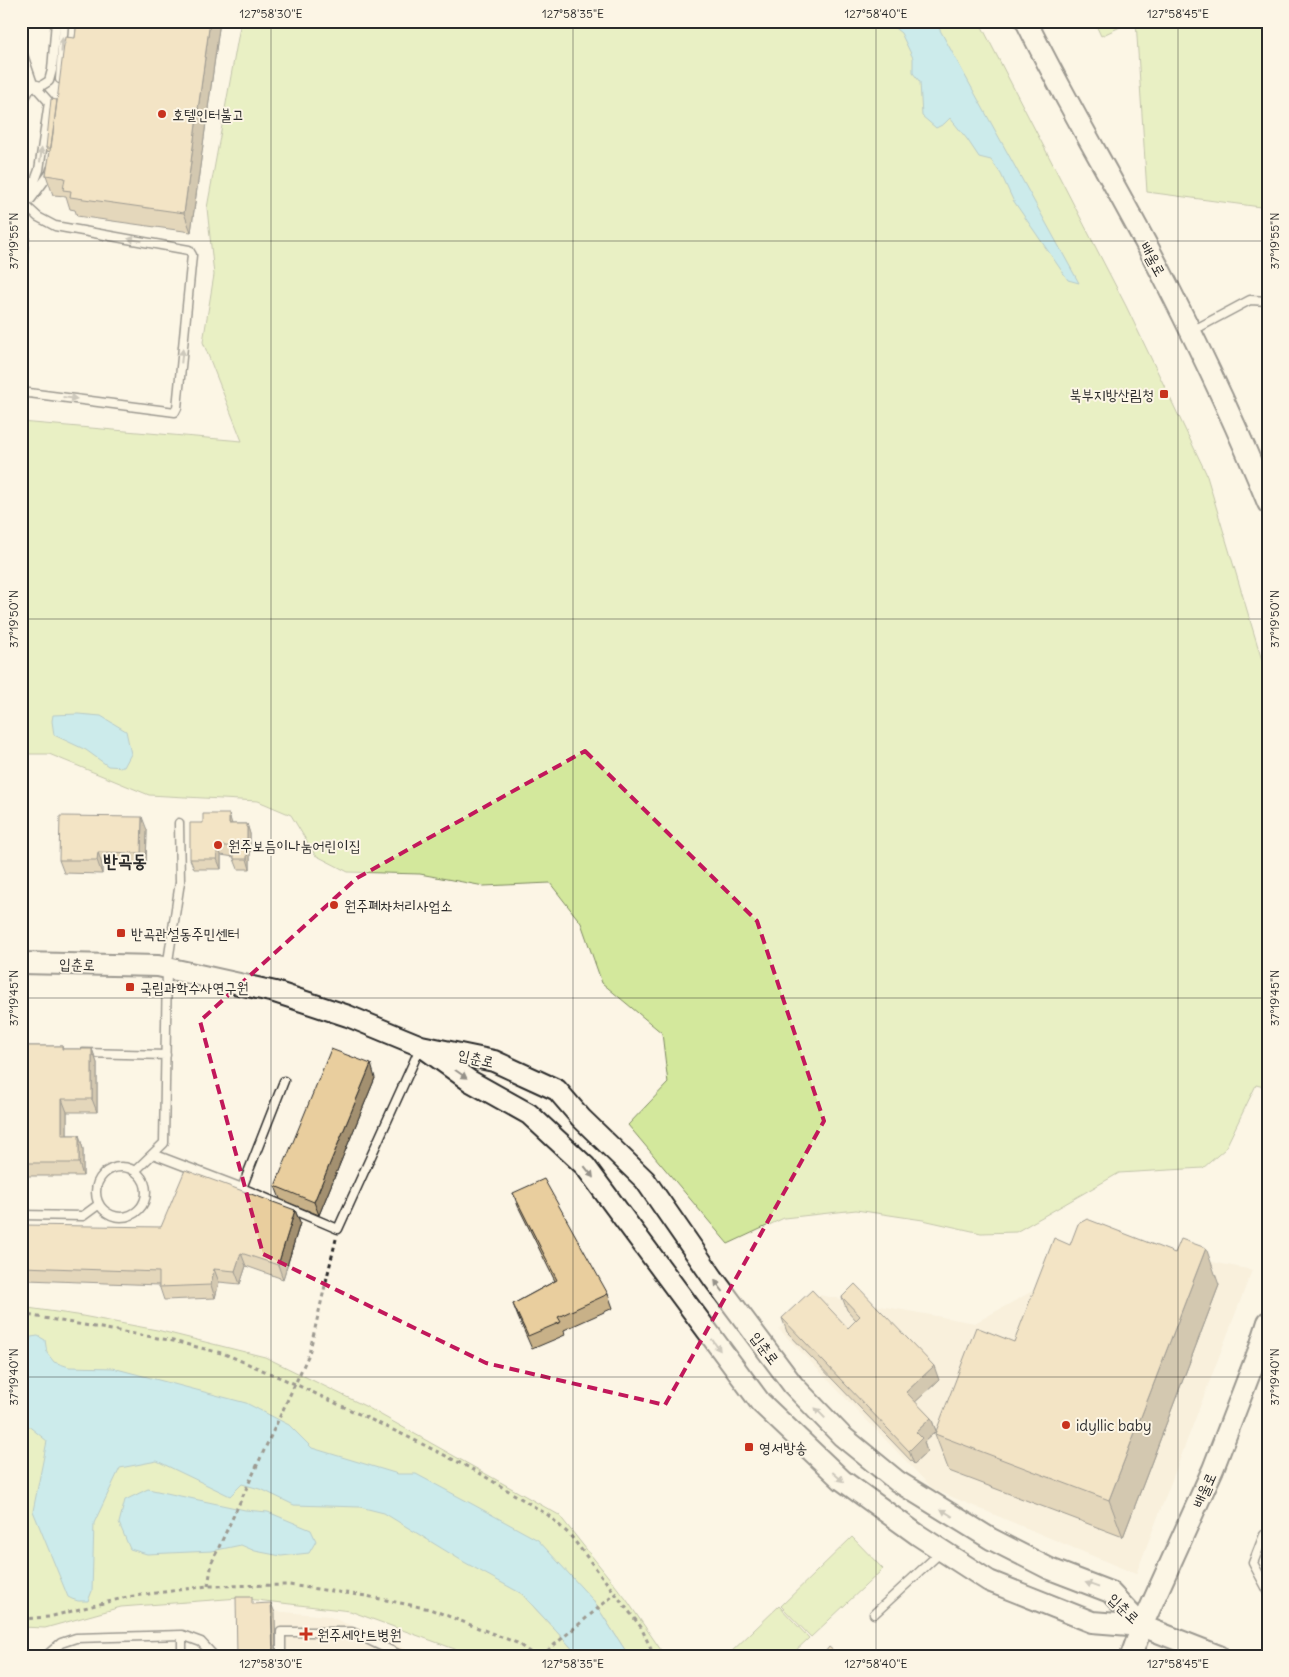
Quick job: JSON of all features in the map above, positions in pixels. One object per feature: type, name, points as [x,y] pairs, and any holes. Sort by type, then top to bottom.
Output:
[{"type":"street","name":"배울로","points":[[1026,21],[1052,73],[1164,278],[1247,451],[1268,503]]},
{"type":"street","name":"입춘로","points":[[21,963],[158,966],[275,992],[348,1016],[421,1046],[494,1060],[557,1090],[581,1118],[644,1180],[713,1278],[793,1385],[842,1436],[897,1481],[991,1539],[1050,1569],[1110,1592],[1142,1626]]},
{"type":"street","name":"입춘로","points":[[421,1046],[470,1081],[529,1114],[585,1166],[760,1402],[842,1480],[918,1535],[990,1580],[1092,1622],[1142,1626],[1219,1656]]},
{"type":"street","name":"배울로","points":[[1130,1656],[1213,1469],[1267,1326]]},
{"type":"lane","points":[[33,84],[41,86],[49,81],[52,70],[56,21]]},
{"type":"lane","points":[[60,84],[64,21]]},
{"type":"lane","points":[[21,49],[33,84],[48,102],[39,170],[21,218]]},
{"type":"lane","points":[[21,104],[33,84]]},
{"type":"lane","points":[[26,206],[50,173],[52,159]]},
{"type":"lane","points":[[21,188],[26,206],[38,217],[55,226],[189,250],[192,255],[177,408],[175,412],[21,392]]},
{"type":"lane","points":[[21,231],[26,233],[21,267]]},
{"type":"lane","points":[[1190,332],[1250,300],[1268,300]]},
{"type":"lane","points":[[135,1171],[164,1143],[167,968],[180,882],[179,823]]},
{"type":"lane","points":[[153,1154],[242,1188],[338,1229],[421,1046]]},
{"type":"lane","points":[[71,1053],[166,1055]]},
{"type":"lane","points":[[242,1188],[284,1081]]},
{"type":"lane","points":[[124,1166],[135,1171],[144,1180],[146,1197],[136,1212],[129,1216],[112,1216],[98,1204],[95,1197],[97,1181],[108,1169],[124,1166]]},
{"type":"lane","points":[[21,1215],[83,1216],[98,1204]]},
{"type":"lane","points":[[1268,1537],[1264,1535],[1253,1563],[1268,1591]]},
{"type":"lane","points":[[874,1614],[943,1550]]},
{"type":"lane","points":[[281,1656],[281,1632],[352,1632],[402,1656]]},
{"type":"lane","points":[[46,1656],[61,1643],[76,1638],[182,1635],[201,1642],[214,1656]]},
{"type":"lane","points":[[182,1635],[182,1656]]},
{"type":"path","points":[[208,1586],[212,1562],[309,1354],[338,1229]]},
{"type":"path","points":[[21,1314],[169,1340],[225,1354],[296,1384],[408,1436],[476,1471],[548,1514],[570,1535],[641,1627],[654,1656]]},
{"type":"path","points":[[21,1619],[49,1617],[127,1597],[208,1586],[288,1585],[366,1596],[430,1609],[517,1643],[536,1656]]},
{"type":"path","points":[[541,1656],[615,1594]]},
{"type":"highlighted area","points":[[585,751],[757,921],[824,1121],[665,1405],[486,1363],[263,1254],[200,1021],[357,878]]},
{"type":"shaded area","points":[[1119,1243],[1252,1270],[1136,1574],[933,1489],[779,1329],[819,1295],[975,1323]]},
{"type":"shaded area","name":"원주세안트병원","points":[[239,1608],[328,1616],[416,1653],[419,1656],[239,1656]]},
{"type":"green space","points":[[241,21],[979,21],[1126,306],[1206,473],[1268,686],[1268,1088],[1256,1085],[1225,1149],[1203,1168],[1119,1173],[1016,1232],[981,1233],[923,1220],[856,1210],[784,1218],[728,1244],[628,1125],[668,1083],[662,1033],[602,983],[581,923],[550,883],[484,886],[420,874],[348,872],[315,855],[291,815],[258,801],[149,795],[49,754],[21,754],[21,422],[242,441],[203,342],[214,275],[207,208]]},
{"type":"green space","points":[[1094,21],[1133,21],[1101,36]]},
{"type":"green space","points":[[1136,21],[1268,21],[1268,208],[1147,192]]},
{"type":"green space","points":[[21,1307],[157,1330],[265,1357],[365,1406],[559,1515],[626,1599],[665,1656],[629,1656],[592,1599],[522,1594],[579,1656],[474,1656],[350,1611],[239,1598],[121,1607],[45,1628],[21,1627]]},
{"type":"green space","points":[[852,1537],[883,1569],[811,1637],[781,1606]]},
{"type":"green space","points":[[779,1606],[809,1638],[790,1656],[727,1656]]},
{"type":"water","points":[[886,21],[935,21],[1079,283],[1068,280],[1013,200],[1001,174],[991,160],[979,157],[950,118],[936,128],[922,116],[920,82],[913,73],[913,58],[901,33]]},
{"type":"water","points":[[78,714],[101,716],[126,731],[131,754],[124,767],[108,766],[86,750],[54,735],[53,715]]},
{"type":"water","points":[[38,1336],[45,1340],[47,1353],[54,1362],[69,1367],[113,1368],[246,1403],[289,1425],[312,1448],[398,1474],[416,1474],[474,1505],[538,1540],[592,1599],[629,1656],[579,1656],[522,1594],[464,1562],[384,1513],[360,1507],[294,1505],[263,1490],[242,1484],[230,1496],[157,1461],[120,1468],[94,1523],[92,1591],[88,1601],[78,1601],[68,1597],[33,1511],[47,1441],[21,1420],[21,1352],[31,1337]]},
{"type":"water","points":[[148,1489],[245,1510],[268,1512],[311,1530],[316,1541],[309,1553],[281,1556],[255,1551],[241,1545],[212,1551],[147,1554],[130,1549],[119,1523],[125,1500]]},
{"type":"building","points":[[77,21],[210,21],[184,213],[70,197],[71,191],[63,190],[65,178],[46,175],[65,37],[75,38]]},
{"type":"building","points":[[51,99],[57,100],[51,148],[46,148]]},
{"type":"building","points":[[203,814],[229,814],[229,824],[247,824],[247,859],[234,859],[234,847],[217,845],[217,859],[190,859],[190,823],[203,823]]},
{"type":"building","points":[[60,816],[142,817],[141,853],[98,852],[97,860],[59,860]]},
{"type":"building","points":[[21,1046],[62,1046],[62,1049],[92,1049],[92,1099],[62,1099],[62,1135],[79,1135],[79,1163],[21,1163]]},
{"type":"building","points":[[331,1049],[371,1064],[314,1202],[275,1186]]},
{"type":"building","points":[[185,1170],[295,1210],[278,1265],[241,1253],[235,1271],[214,1269],[211,1285],[159,1287],[159,1272],[23,1267],[23,1225],[161,1227]]},
{"type":"building","points":[[544,1179],[608,1294],[558,1317],[561,1322],[528,1336],[513,1304],[557,1280],[513,1193]]},
{"type":"building","name":"idyllic baby","points":[[1087,1219],[1175,1253],[1181,1239],[1206,1248],[1109,1500],[935,1434],[976,1327],[1014,1342],[1054,1238],[1070,1245],[1078,1224]]},
{"type":"building","points":[[855,1284],[934,1366],[906,1392],[931,1418],[916,1432],[922,1438],[909,1451],[782,1318],[812,1290],[848,1328],[860,1316],[842,1297]]},
{"type":"building","points":[[236,1597],[252,1597],[252,1604],[271,1603],[273,1656],[237,1656]]},
{"type":"building","points":[[829,1647],[840,1656],[822,1656]]},
{"type":"place","name":"호텔인터불고","points":[[162,114]]},
{"type":"place","name":"북부지방산림청","points":[[1164,394]]},
{"type":"place","name":"원주보듬이나눔어린이집","points":[[218,845]]},
{"type":"place","name":"원주폐차처리사업소","points":[[334,905]]},
{"type":"place","name":"반곡관설동주민센터","points":[[121,933]]},
{"type":"place","name":"국립과학수사연구원","points":[[130,987]]},
{"type":"place","name":"idyllic baby","points":[[1066,1425]]},
{"type":"place","name":"영서방송","points":[[749,1447]]},
{"type":"place","name":"원주세안트병원","points":[[306,1634]]},
{"type":"district","name":"반곡동","points":[[125,860]]}]
